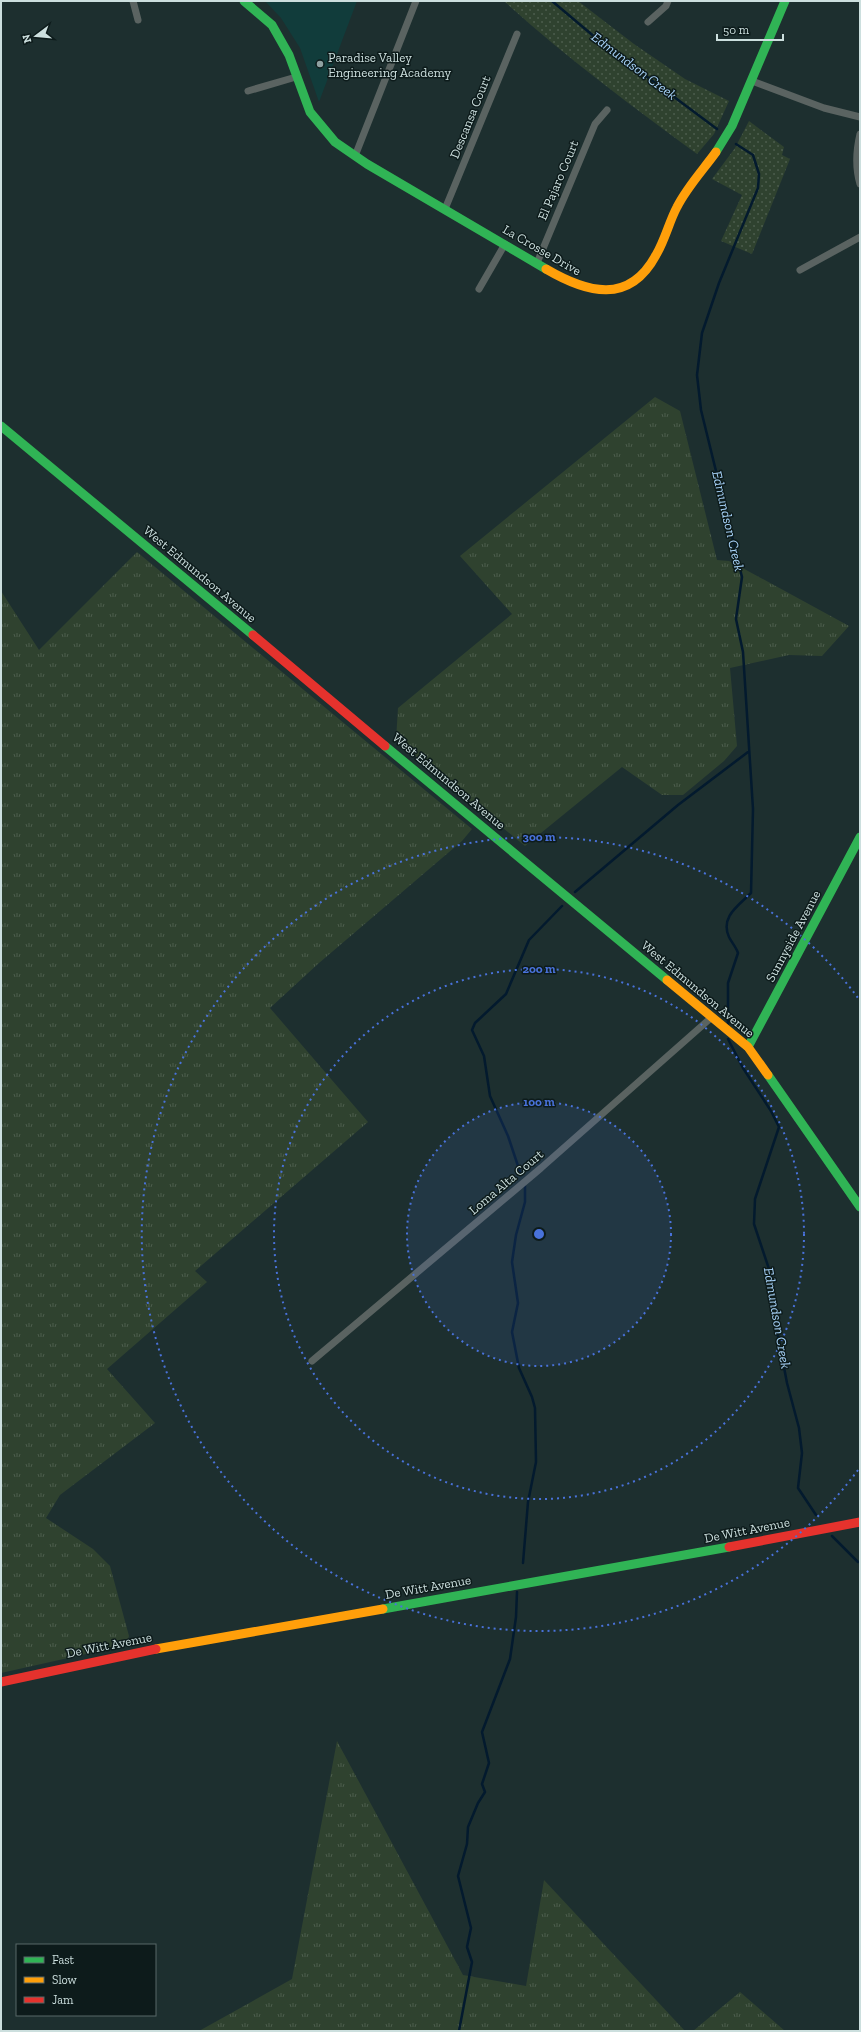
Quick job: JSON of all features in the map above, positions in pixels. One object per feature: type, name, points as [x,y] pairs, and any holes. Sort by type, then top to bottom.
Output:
[{"type":"street","points":[[133,1],[138,20]]},
{"type":"street","name":"La Crosse Drive","points":[[244,1],[272,25],[289,55],[305,102],[320,126],[335,142],[355,156],[537,263],[578,286],[598,290],[617,288],[631,283],[643,273],[657,255],[673,212],[687,189],[724,141],[752,81],[785,1]]},
{"type":"street","points":[[355,156],[416,1]]},
{"type":"street","points":[[648,22],[666,6],[668,1]]},
{"type":"street","name":"Descansa Court","points":[[445,209],[517,34]]},
{"type":"street","points":[[248,91],[296,77]]},
{"type":"street","points":[[752,81],[824,108],[860,116],[860,125]]},
{"type":"street","name":"El Pajaro Court","points":[[537,263],[595,124],[608,110]]},
{"type":"street","points":[[860,134],[857,147],[856,168],[860,184]]},
{"type":"street","points":[[800,270],[860,237]]},
{"type":"street","points":[[479,289],[505,244]]},
{"type":"street","name":"West Edmundson Avenue","points":[[1,426],[748,1048],[860,1207]]},
{"type":"street","name":"Sunnyside Avenue","points":[[748,1048],[860,837]]},
{"type":"street","name":"Loma Alta Court","points":[[312,1361],[541,1168],[712,1017]]},
{"type":"street","name":"De Witt Avenue","points":[[1,1682],[140,1652],[860,1522]]},
{"type":"shaded area","name":"Paradise Valley Engineering Academy","points":[[265,1],[357,1],[319,102],[300,48],[281,18]]},
{"type":"green space","points":[[504,1],[578,1],[634,44],[685,79],[729,101],[714,134],[697,154],[574,61]]},
{"type":"green space","points":[[749,121],[784,147],[782,155],[790,159],[752,254],[721,241],[742,195],[712,179],[735,148]]},
{"type":"green space","points":[[655,397],[680,411],[717,560],[729,561],[737,565],[849,626],[822,656],[789,655],[730,668],[737,746],[724,761],[683,795],[662,795],[622,767],[525,846],[396,740],[398,708],[512,614],[460,556]]},
{"type":"green space","points":[[137,552],[472,829],[462,841],[319,963],[270,1008],[368,1122],[195,1271],[207,1282],[107,1369],[155,1423],[60,1495],[46,1518],[93,1549],[110,1566],[129,1636],[126,1645],[1,1673],[1,591],[39,650]]},
{"type":"green space","points":[[337,1741],[463,1975],[526,1986],[544,1880],[685,2031],[199,2031],[292,1979]]},
{"type":"green space","points":[[740,1992],[785,2031],[693,2031]]},
{"type":"waterway","name":"Edmundson Creek","points":[[552,1],[603,44],[717,129]]},
{"type":"waterway","name":"Edmundson Creek","points":[[728,1025],[728,983],[738,953],[729,937],[727,924],[732,912],[751,893],[753,809],[743,652],[736,619],[742,577],[701,410],[697,375],[702,333],[719,283],[758,188],[759,174],[753,155],[736,144]]},
{"type":"waterway","points":[[575,892],[678,805],[748,752]]},
{"type":"waterway","points":[[521,1175],[508,1136],[490,1096],[484,1056],[472,1030],[475,1023],[506,994],[529,940],[562,906]]},
{"type":"waterway","name":"Edmundson Creek","points":[[728,1039],[743,1068],[771,1111],[779,1127],[755,1199],[754,1224],[771,1275],[778,1336],[787,1383],[799,1428],[802,1453],[798,1488],[816,1515]]},
{"type":"waterway","points":[[523,1563],[528,1502],[536,1462],[535,1408],[532,1397],[519,1368],[512,1332],[518,1303],[512,1262],[516,1235],[525,1202],[525,1186]]},
{"type":"waterway","name":"Edmundson Creek","points":[[832,1536],[858,1562]]},
{"type":"waterway","points":[[459,2031],[472,1962],[467,1947],[471,1928],[458,1876],[467,1844],[468,1827],[478,1803],[485,1792],[482,1784],[489,1763],[482,1732],[510,1659],[516,1617],[517,1592]]},
{"type":"traffic: fast","points":[[244,1],[272,25],[289,55],[310,112],[335,142],[367,164],[546,269]]},
{"type":"traffic: fast","points":[[716,152],[732,126],[785,1]]},
{"type":"traffic: fast","points":[[1,426],[253,635]]},
{"type":"traffic: fast","points":[[385,746],[667,980]]},
{"type":"traffic: fast","points":[[748,1047],[860,837]]},
{"type":"traffic: fast","points":[[768,1075],[860,1207]]},
{"type":"traffic: fast","points":[[383,1609],[729,1547]]},
{"type":"traffic: slow","points":[[546,269],[577,284],[592,288],[606,290],[620,288],[633,282],[645,271],[656,255],[681,200],[716,152]]},
{"type":"traffic: slow","points":[[667,980],[748,1047],[768,1075]]},
{"type":"traffic: slow","points":[[156,1649],[383,1609]]},
{"type":"traffic: jam","points":[[253,635],[385,746]]},
{"type":"traffic: jam","points":[[729,1547],[860,1522]]},
{"type":"traffic: jam","points":[[1,1682],[156,1649]]},
{"type":"place","name":"Paradise Valley Engineering Academy","points":[[320,64]]}]
